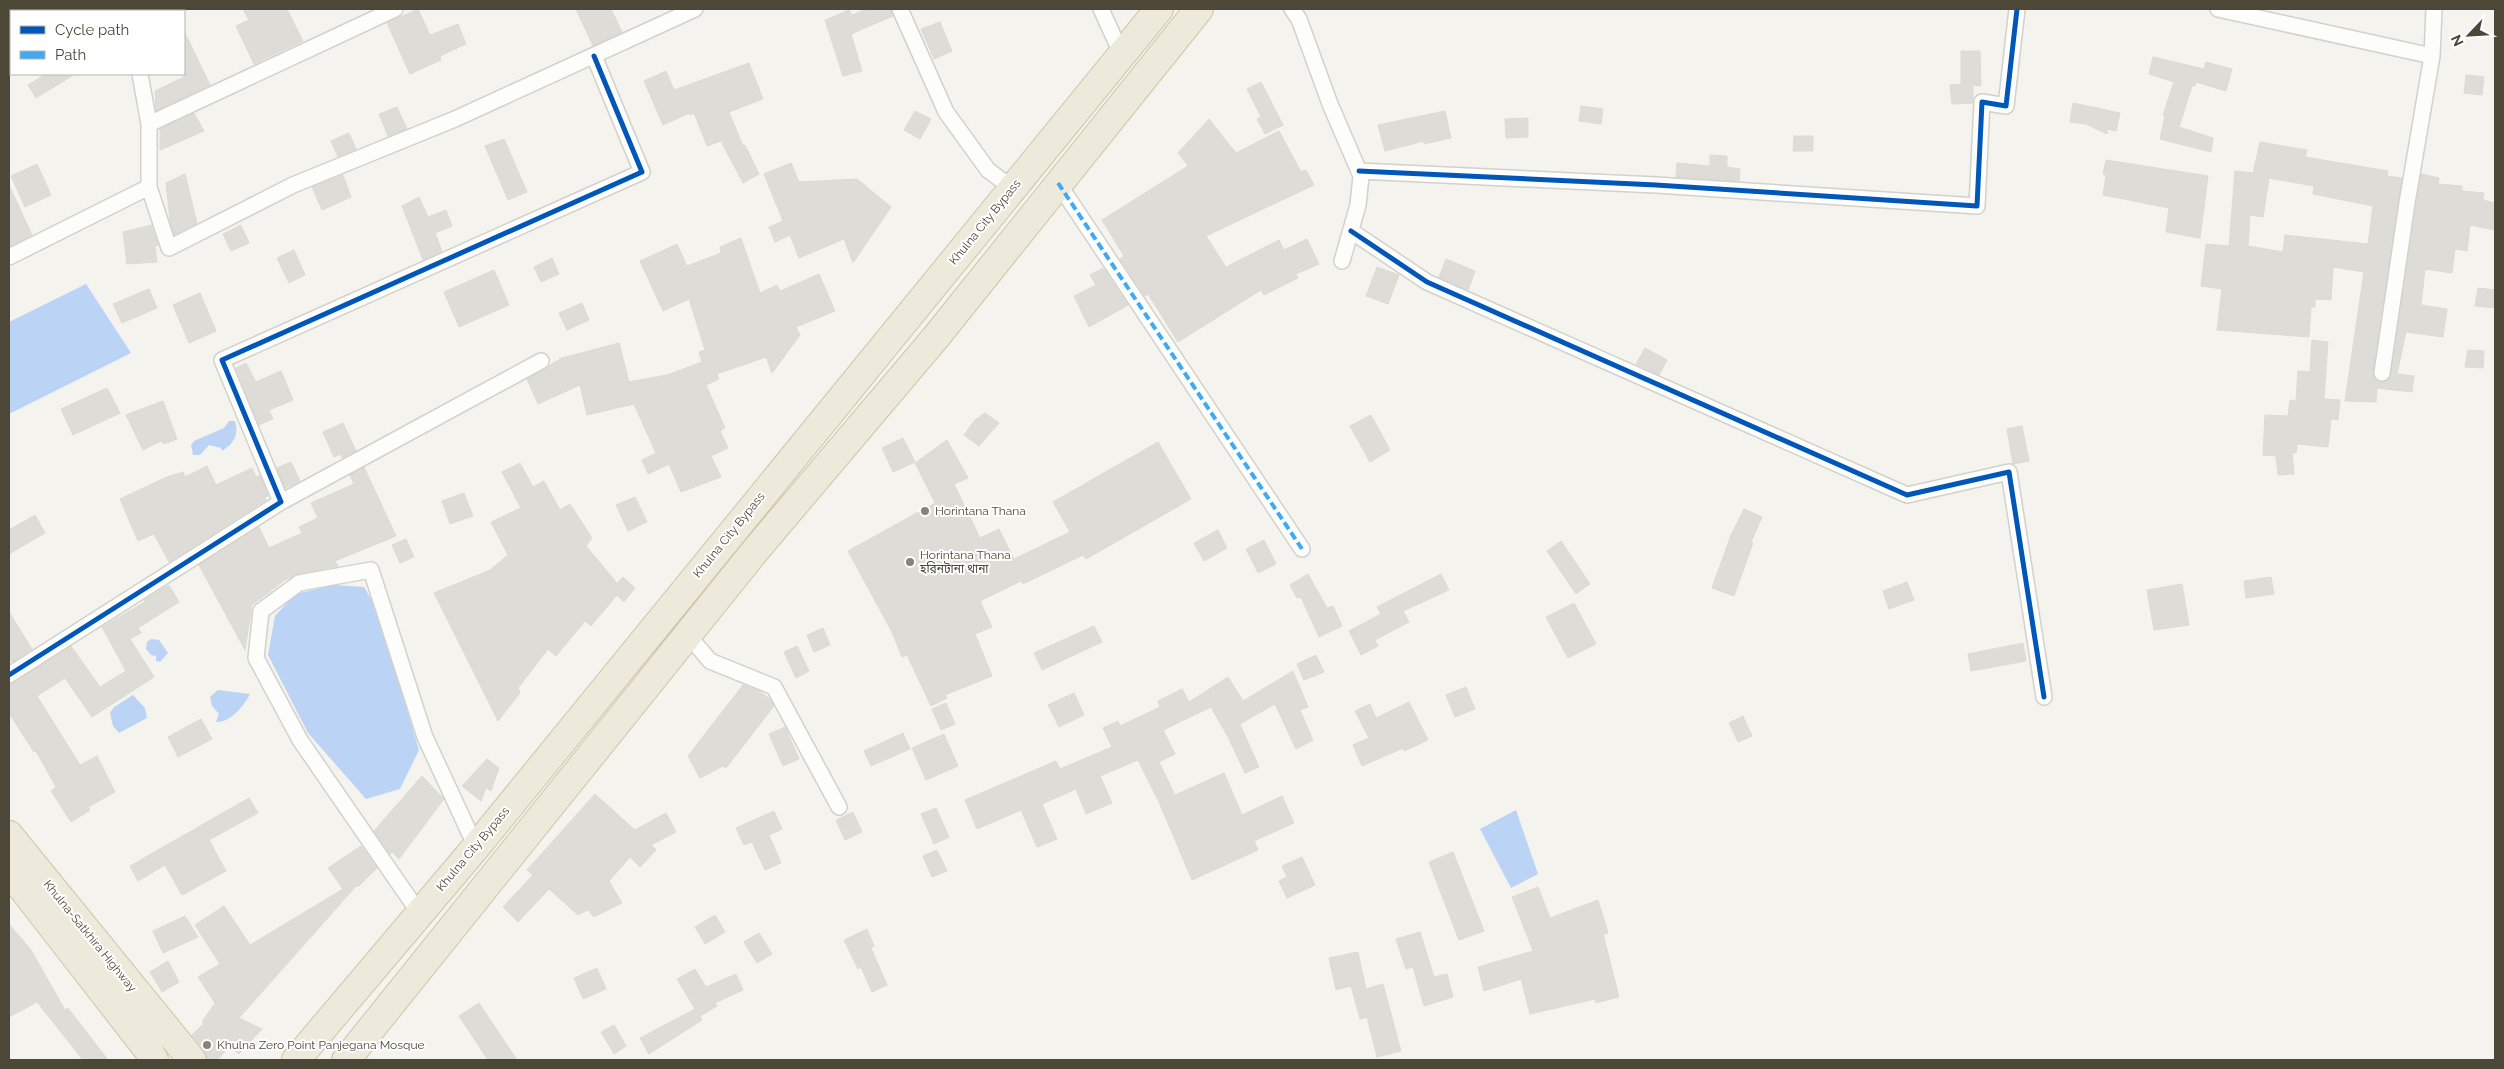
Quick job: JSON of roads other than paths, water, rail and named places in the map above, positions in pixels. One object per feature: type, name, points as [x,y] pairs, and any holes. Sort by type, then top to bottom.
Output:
[{"type":"highway","name":"Khulna City Bypass","points":[[296,1060],[476,847],[1121,53],[1159,9]]},
{"type":"highway","points":[[346,1060],[689,636],[755,551],[936,337],[1199,9]]},
{"type":"highway","name":"Khulna-Satkhira Highway","points":[[9,835],[192,1060]]},
{"type":"highway","points":[[9,871],[149,1050],[154,1060]]},
{"type":"street","points":[[149,124],[395,9]]},
{"type":"street","points":[[140,75],[149,124],[149,187],[169,248],[293,185],[455,119],[695,9]]},
{"type":"street","points":[[900,9],[946,112],[988,170],[1012,188]]},
{"type":"street","points":[[1101,9],[1121,53]]},
{"type":"street","points":[[1292,9],[1299,19],[1330,104],[1361,176],[1358,205],[1342,261]]},
{"type":"street","points":[[1359,172],[1656,185],[1977,206],[1982,102],[2006,106],[2016,9]]},
{"type":"street","points":[[2218,9],[2432,56]]},
{"type":"street","points":[[2382,372],[2407,203],[2432,56],[2434,9]]},
{"type":"street","points":[[282,502],[222,360],[642,172],[594,56]]},
{"type":"street","points":[[1058,183],[1302,549]]},
{"type":"street","points":[[9,257],[149,187]]},
{"type":"street","points":[[1351,231],[1427,282],[1907,494],[2009,472],[2044,697]]},
{"type":"street","points":[[9,675],[282,502],[542,361]]},
{"type":"street","points":[[420,914],[300,740],[260,666],[256,658],[261,611],[299,583],[371,570],[426,737],[476,847]]},
{"type":"street","points":[[689,636],[710,661],[774,687],[839,807]]},
{"type":"water","points":[[86,284],[131,353],[9,414],[9,322]]},
{"type":"water","points":[[229,421],[235,421],[236,431],[236,435],[230,445],[222,451],[221,448],[209,445],[200,455],[193,455],[191,445],[194,441],[224,428]]},
{"type":"water","points":[[334,585],[364,587],[377,609],[419,750],[400,789],[366,799],[308,733],[268,655],[275,616],[295,594]]},
{"type":"water","points":[[151,639],[159,640],[168,653],[160,662],[156,661],[156,656],[151,655],[146,649],[147,642]]},
{"type":"water","points":[[218,690],[250,694],[244,704],[231,717],[221,722],[216,722],[219,714],[212,706],[210,697]]},
{"type":"water","points":[[133,695],[145,708],[147,718],[119,733],[113,726],[110,713],[114,707]]},
{"type":"water","points":[[1516,810],[1538,874],[1511,888],[1480,829]]},
{"type":"place","name":"Horintana Thana","points":[[925,511]]},
{"type":"place","name":"Horintana Thana হরিনটানা থানা","points":[[910,562]]},
{"type":"place","name":"Khulna Zero Point Panjegana Mosque","points":[[207,1045]]}]
